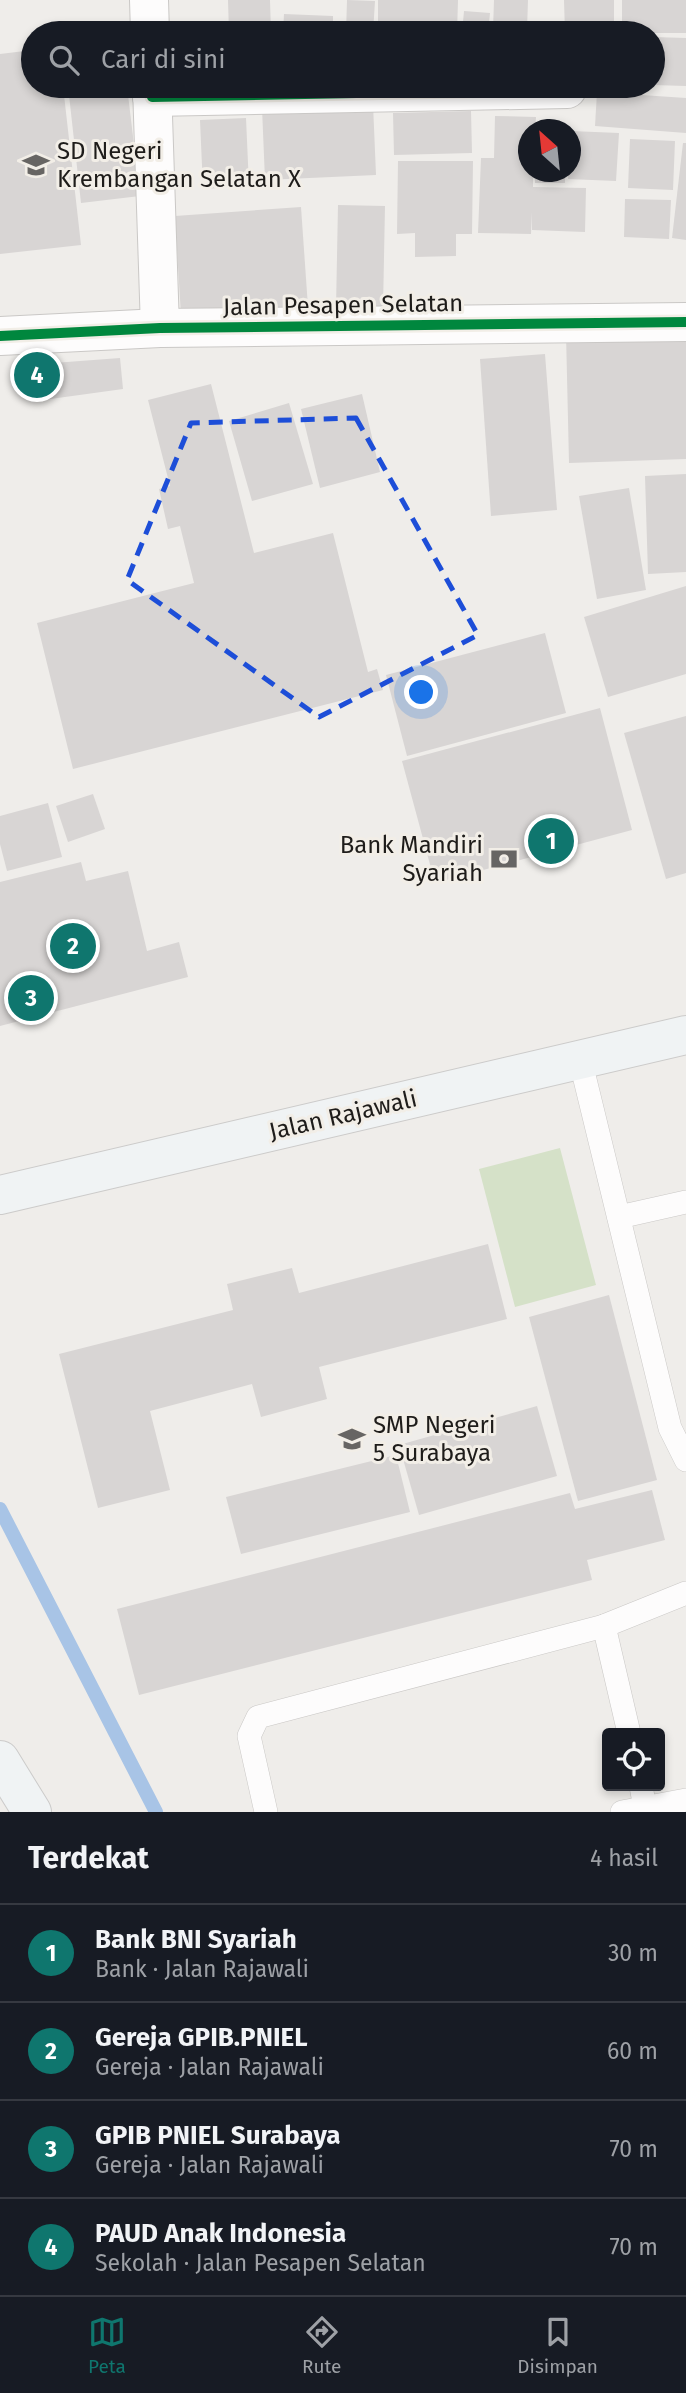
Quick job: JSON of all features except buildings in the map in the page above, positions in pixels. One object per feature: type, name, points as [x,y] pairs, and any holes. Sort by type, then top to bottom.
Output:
[{"type":"main road","name":"Jalan Rajawali","points":[[0,1195],[686,1035]]},
{"type":"main road","points":[[0,1760],[32,1812]]},
{"type":"street","points":[[149,0],[150,21]]},
{"type":"street","points":[[152,98],[160,328]]},
{"type":"street","name":"Jalan Pesapen Selatan","points":[[0,336],[160,328],[686,322]]},
{"type":"lane","points":[[580,1059],[670,1428],[686,1460]]},
{"type":"lane","points":[[619,1217],[686,1202]]},
{"type":"lane","points":[[266,1812],[248,1737],[258,1717],[604,1626],[686,1593]]},
{"type":"lane","points":[[604,1626],[627,1726]]},
{"type":"lane","points":[[622,1812],[643,1797],[686,1800]]},
{"type":"highlighted area","points":[[356,418],[478,635],[319,717],[127,580],[191,423]]},
{"type":"green space","points":[[560,1148],[596,1285],[515,1307],[479,1169]]},
{"type":"waterway","points":[[0,1509],[156,1812]]},
{"type":"cycle path","points":[[0,336],[160,328],[686,322]]},
{"type":"place","name":"SD Negeri Krembangan Selatan X","points":[[36,165]]},
{"type":"place","name":"PAUD Anak Indonesia","points":[[37,375]]},
{"type":"place","name":"Bank BNI Syariah","points":[[551,841]]},
{"type":"place","name":"Bank Mandiri Syariah","points":[[504,859]]},
{"type":"place","name":"Gereja GPIB.PNIEL","points":[[73,946]]},
{"type":"place","name":"GPIB PNIEL Surabaya","points":[[31,998]]},
{"type":"place","name":"SMP Negeri 5 Surabaya","points":[[352,1439]]}]
